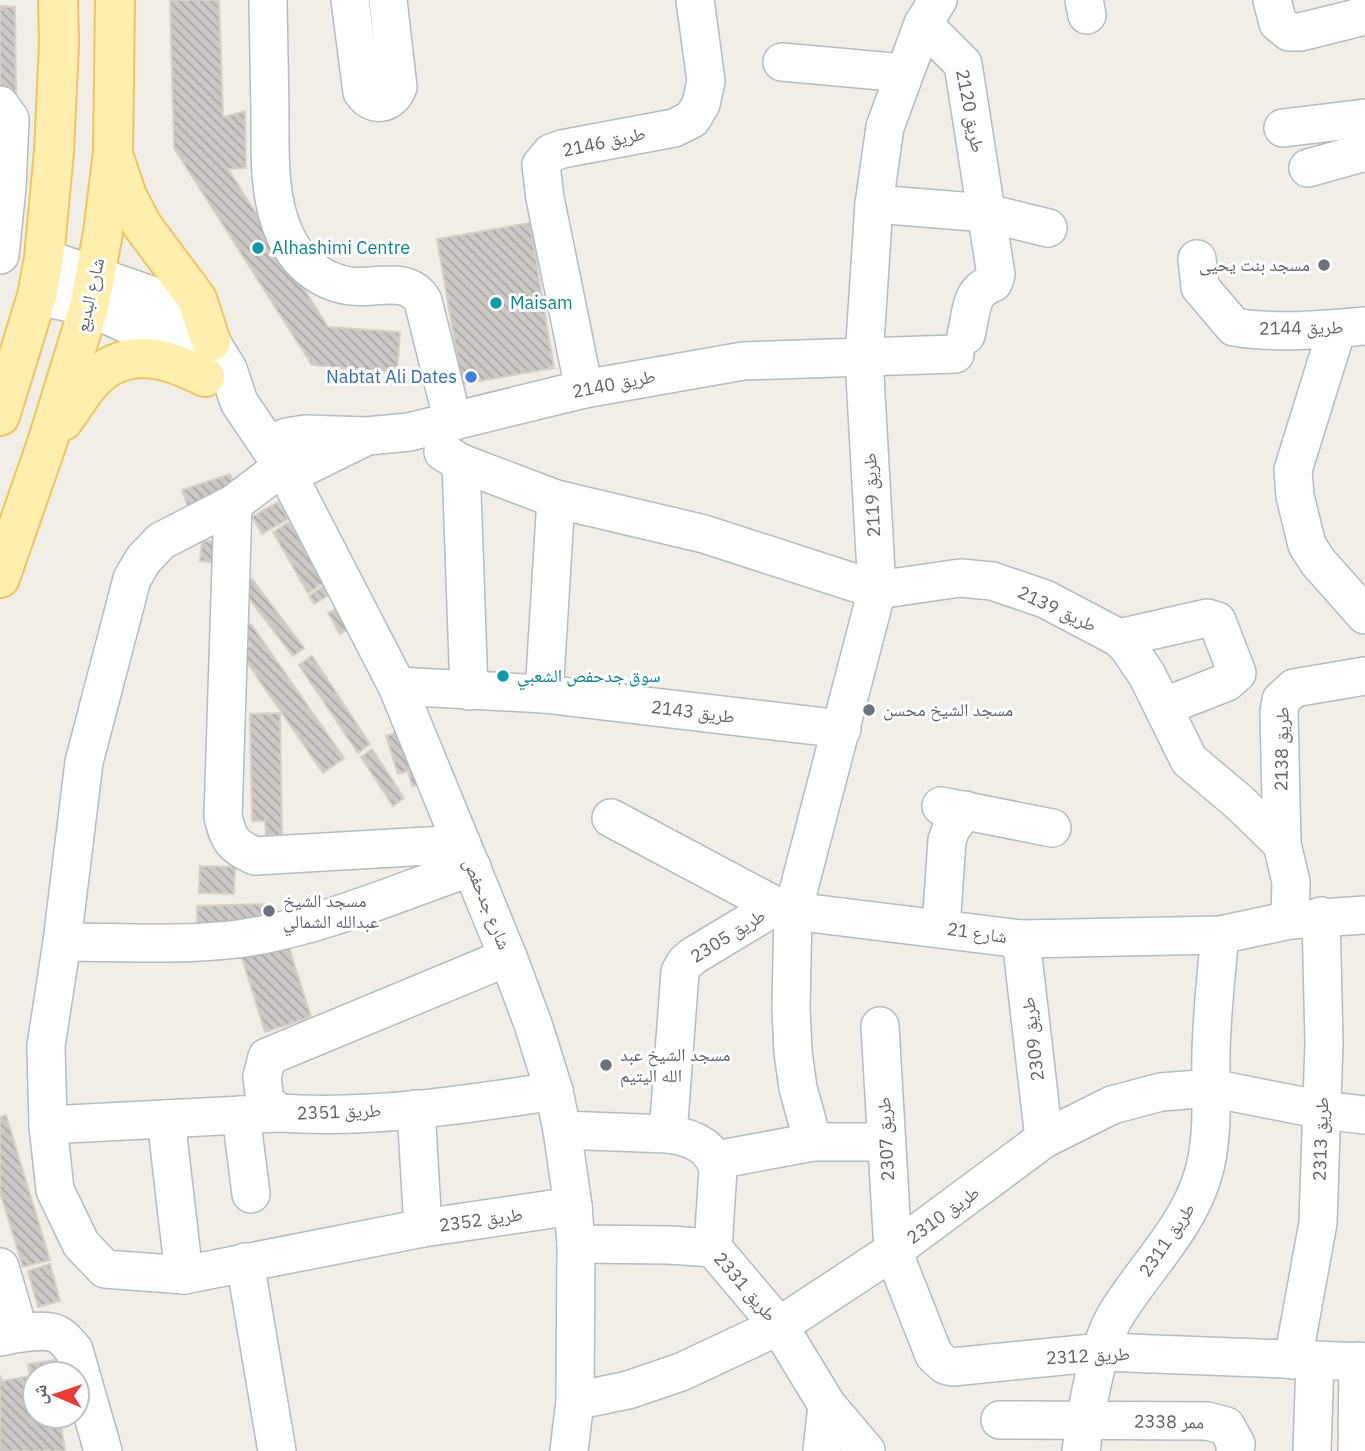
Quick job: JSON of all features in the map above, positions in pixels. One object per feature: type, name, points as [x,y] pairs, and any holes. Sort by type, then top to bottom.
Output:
[{"type":"main road","name":"شارع البديع","points":[[0,578],[47,443],[92,291],[103,233],[113,152],[115,0]]},
{"type":"main road","points":[[0,416],[37,296],[44,258],[54,151],[57,4]]},
{"type":"main road","points":[[47,443],[100,374],[128,359],[208,359],[197,299],[142,225],[127,196],[113,152]]},
{"type":"street","points":[[268,0],[271,169],[274,199],[285,236],[307,265],[325,280],[351,286],[390,285],[400,292],[414,309],[434,426],[461,463],[469,691]]},
{"type":"street","points":[[350,0],[362,92],[374,103],[382,103],[395,94],[398,87],[388,0]]},
{"type":"street","name":"طريق 2146","points":[[584,389],[545,198],[541,165],[551,153],[562,149],[674,128],[692,119],[701,104],[706,81],[695,0]]},
{"type":"street","points":[[1272,0],[1279,23],[1289,32],[1300,32],[1365,16]]},
{"type":"street","name":"طريق 2119","points":[[784,909],[842,729],[877,590],[864,358],[874,204],[886,127],[904,73],[931,12]]},
{"type":"street","name":"طريق 2120","points":[[931,12],[963,64],[996,275],[993,283],[980,288],[976,294],[960,344]]},
{"type":"street","points":[[782,62],[904,73]]},
{"type":"street","points":[[0,105],[10,119],[0,255]]},
{"type":"street","points":[[1283,128],[1365,118]]},
{"type":"street","points":[[1308,168],[1365,152]]},
{"type":"street","points":[[874,204],[987,213],[1048,228]]},
{"type":"street","name":"شارع جدحفص","points":[[44,258],[164,342],[208,359],[279,462],[397,686],[508,957],[554,1091],[573,1206],[576,1244],[575,1401],[569,1451]]},
{"type":"street","name":"طريق 2144","points":[[1198,259],[1200,286],[1234,327],[1251,330],[1351,327]]},
{"type":"street","name":"شارع جدحفص","points":[[37,296],[92,291]]},
{"type":"street","points":[[1351,327],[1293,470],[1295,496],[1307,545],[1318,562],[1365,615]]},
{"type":"street","name":"طريق 2140","points":[[423,1228],[184,1275],[105,1269],[81,1244],[55,1190],[48,1125],[46,1046],[84,762],[132,579],[143,559],[161,541],[233,504],[279,462],[367,436],[434,426],[584,389],[743,360],[864,358],[960,344]]},
{"type":"street","name":"طريق 2139","points":[[461,463],[556,499],[704,534],[877,590],[960,578],[992,581],[1045,599],[1119,638],[1128,647],[1147,675],[1189,760],[1240,803],[1282,844]]},
{"type":"street","points":[[544,694],[556,499]]},
{"type":"street","points":[[233,504],[223,817],[228,837],[238,849],[255,856],[467,855]]},
{"type":"street","points":[[1119,638],[1207,618],[1217,621],[1237,673],[1227,682],[1163,707]]},
{"type":"street","name":"طريق 2138","points":[[1282,844],[1281,700],[1294,688],[1365,676]]},
{"type":"street","name":"طريق 2143","points":[[397,686],[544,694],[842,729]]},
{"type":"street","points":[[941,928],[952,808],[1052,828]]},
{"type":"street","name":"شارع 21","points":[[611,818],[784,909],[1021,939],[1220,935],[1306,918],[1365,915]]},
{"type":"street","points":[[1282,844],[1291,882],[1306,918]]},
{"type":"street","points":[[62,942],[211,942],[242,938],[320,920],[467,855]]},
{"type":"street","name":"طريق 2305","points":[[668,1134],[680,972],[685,963],[693,957],[784,909],[793,1052],[798,1088],[813,1142]]},
{"type":"street","name":"طريق 2313","points":[[1306,918],[1324,1042],[1318,1223],[1304,1360],[1312,1451]]},
{"type":"street","name":"طريق 2311","points":[[1083,1436],[1102,1352],[1116,1315],[1192,1206],[1203,1175],[1212,1118],[1214,999],[1220,935]]},
{"type":"street","name":"طريق 2309","points":[[1021,939],[1044,1139]]},
{"type":"street","name":"طريق 2351","points":[[508,957],[267,1057],[262,1077],[265,1101],[279,1113],[330,1115],[474,1104],[554,1091]]},
{"type":"street","name":"طريق 2307","points":[[880,1027],[893,1251]]},
{"type":"street","name":"طريق 2310","points":[[575,1401],[628,1390],[681,1373],[779,1326],[893,1251],[1044,1139],[1112,1105],[1161,1092],[1211,1088],[1322,1110],[1365,1115]]},
{"type":"street","name":"طريق 2352","points":[[415,1109],[423,1228],[573,1206]]},
{"type":"street","points":[[48,1125],[279,1113]]},
{"type":"street","points":[[241,1115],[251,1194]]},
{"type":"street","points":[[166,1119],[184,1275]]},
{"type":"street","points":[[562,1130],[668,1134],[700,1143],[716,1160],[718,1179],[713,1248]]},
{"type":"street","points":[[716,1160],[813,1142],[885,1142]]},
{"type":"street","name":"طريق 2331","points":[[576,1244],[713,1248],[779,1326],[827,1405],[866,1451]]},
{"type":"street","name":"طريق 2312","points":[[893,1251],[934,1355],[945,1365],[952,1367],[1102,1352],[1362,1362],[1357,1451]]},
{"type":"street","points":[[245,1262],[277,1451]]},
{"type":"street","points":[[0,1267],[10,1335],[56,1332],[74,1350],[103,1451]]},
{"type":"street","points":[[822,1451],[827,1405]]},
{"type":"street","points":[[1000,1420],[1083,1436]]},
{"type":"street","name":"ممر 2338","points":[[1083,1436],[1208,1421],[1226,1426],[1236,1444],[1235,1451]]},
{"type":"building","name":"Alhashimi Centre","points":[[170,0],[219,0],[223,117],[245,111],[246,168],[228,169],[328,327],[400,332],[397,373],[312,365],[174,148]]},
{"type":"building","points":[[0,6],[15,7],[16,97],[0,96]]},
{"type":"building","name":"Maisam","points":[[530,223],[554,368],[462,384],[437,239]]},
{"type":"building","points":[[230,474],[238,497],[190,513],[182,490]]},
{"type":"building","points":[[278,502],[288,519],[262,534],[252,517]]},
{"type":"building","points":[[289,522],[325,582],[308,593],[273,532]]},
{"type":"building","points":[[202,541],[218,542],[217,563],[200,561]]},
{"type":"building","points":[[252,579],[304,648],[293,656],[241,588]]},
{"type":"building","points":[[324,586],[329,595],[314,604],[309,596]]},
{"type":"building","points":[[341,606],[353,626],[340,634],[328,613]]},
{"type":"building","points":[[251,624],[344,758],[323,773],[240,652],[251,645],[240,631]]},
{"type":"building","points":[[312,656],[370,744],[358,753],[299,665]]},
{"type":"building","points":[[280,713],[282,835],[266,835],[265,821],[252,821],[250,714]]},
{"type":"building","points":[[410,728],[427,782],[412,786],[408,771],[398,774],[386,736]]},
{"type":"building","points":[[372,749],[404,798],[393,806],[361,757]]},
{"type":"building","points":[[200,866],[235,867],[234,894],[199,893]]},
{"type":"building","points":[[269,904],[270,923],[197,925],[197,906]]},
{"type":"building","points":[[286,938],[311,1017],[265,1032],[240,952]]},
{"type":"building","points":[[6,1115],[50,1260],[23,1267],[0,1192],[0,1117]]},
{"type":"building","points":[[50,1264],[60,1301],[38,1307],[28,1271]]},
{"type":"building","points":[[0,1375],[2,1381],[21,1378],[21,1430],[62,1430],[65,1451],[0,1451]]},
{"type":"place","name":"Alhashimi Centre","points":[[258,248]]},
{"type":"place","name":"مسجد بنت يحيى","points":[[1324,265]]},
{"type":"place","name":"Maisam","points":[[496,303]]},
{"type":"place","name":"Nabtat Ali Dates","points":[[471,377]]},
{"type":"place","name":"سوق جدحفص الشعبي","points":[[503,676]]},
{"type":"place","name":"مسجد الشيخ محسن","points":[[869,710]]},
{"type":"place","name":"مسجد الشيخ عبدالله الشمالي","points":[[269,911]]},
{"type":"place","name":"مسجد الشيخ عبد الله اليتيم","points":[[606,1065]]}]
